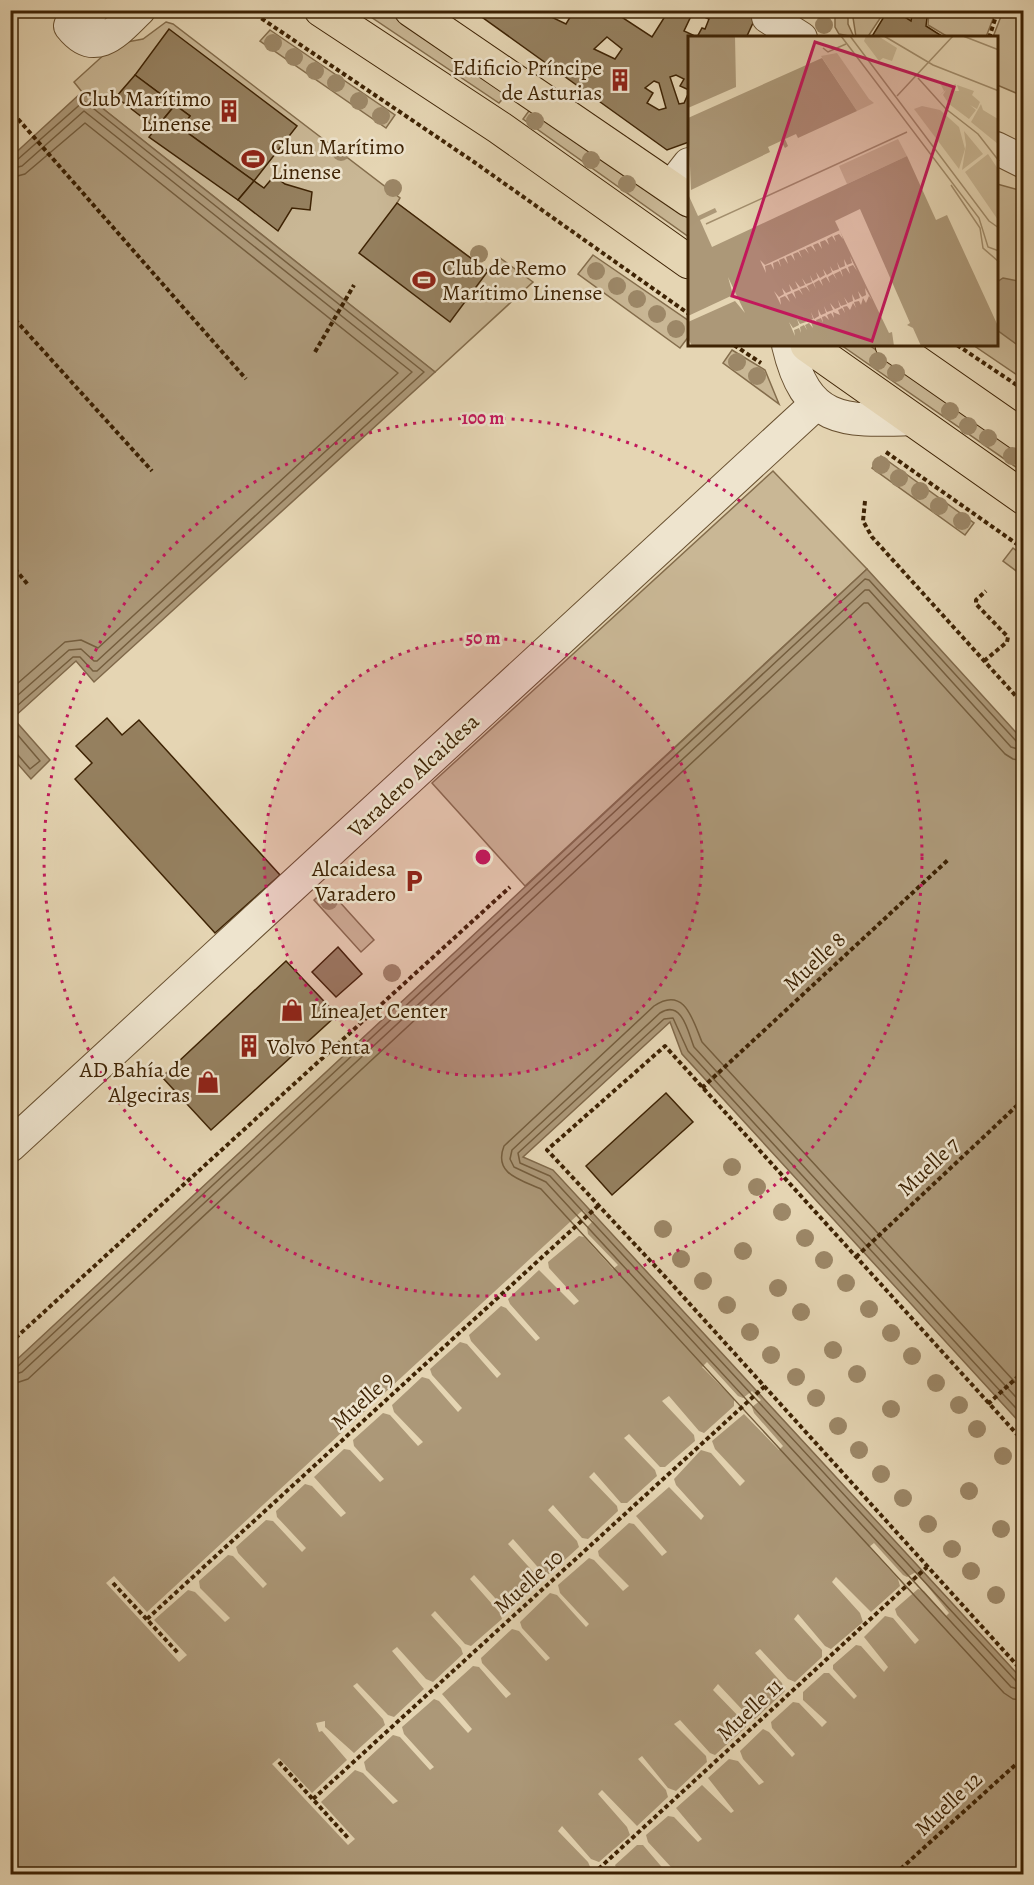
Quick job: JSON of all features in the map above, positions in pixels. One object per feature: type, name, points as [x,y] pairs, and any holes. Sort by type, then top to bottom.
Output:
[{"type":"highway","points":[[321,10],[500,128],[688,261]]},
{"type":"highway","points":[[411,10],[683,184]]},
{"type":"highway","points":[[808,346],[1023,498]]},
{"type":"highway","points":[[893,346],[1023,437]]},
{"type":"street","points":[[81,18],[89,40],[110,38],[139,10]]},
{"type":"street","points":[[766,22],[797,36]]},
{"type":"street","points":[[998,149],[1023,162]]},
{"type":"street","points":[[788,346],[794,370],[803,390],[816,404],[833,414],[856,418],[876,421],[912,419]]},
{"type":"street","name":"Varadero Alcaidesa","points":[[10,1146],[816,404]]},
{"type":"path","points":[[249,10],[474,162],[688,313]]},
{"type":"path","points":[[990,36],[998,10]]},
{"type":"path","points":[[18,119],[246,379]]},
{"type":"path","points":[[315,352],[354,285]]},
{"type":"path","points":[[10,314],[152,471]]},
{"type":"path","points":[[958,346],[1023,390]]},
{"type":"path","points":[[865,501],[863,521],[872,537],[1023,705]]},
{"type":"path","points":[[10,563],[29,586]]},
{"type":"path","points":[[984,662],[1007,642],[1008,637],[976,604],[976,600],[986,591]]},
{"type":"path","name":"Muelle 8","points":[[702,1088],[949,859]]},
{"type":"path","points":[[10,1343],[510,887]]},
{"type":"path","points":[[1023,1442],[665,1046],[547,1150],[765,1386],[1023,1673]]},
{"type":"path","name":"Muelle 7","points":[[855,1257],[1023,1099]]},
{"type":"path","name":"Muelle 9","points":[[147,1619],[599,1205]]},
{"type":"path","points":[[988,1404],[1023,1371]]},
{"type":"path","name":"Muelle 10","points":[[313,1799],[765,1386]]},
{"type":"path","name":"Muelle 11","points":[[593,1875],[927,1567]]},
{"type":"path","points":[[113,1583],[178,1653]]},
{"type":"path","name":"Muelle 12","points":[[895,1875],[1023,1757]]},
{"type":"path","points":[[279,1762],[348,1839]]},
{"type":"shaded area","points":[[852,10],[885,11],[868,36],[856,36]]},
{"type":"shaded area","points":[[362,11],[388,11],[510,91],[499,103]]},
{"type":"shaded area","points":[[835,11],[848,11],[848,24],[854,36],[839,34],[835,27]]},
{"type":"shaded area","points":[[929,11],[996,11],[986,36],[946,36],[928,25]]},
{"type":"shaded area","points":[[1003,11],[1023,11],[1023,96],[998,85],[998,36],[993,36]]},
{"type":"shaded area","name":"Clun Marítimo Linense","points":[[166,22],[173,24],[400,198],[397,203],[488,271],[500,258],[533,282],[435,372],[82,92],[74,82],[107,52],[127,42],[143,39]]},
{"type":"shaded area","points":[[270,30],[395,115],[386,128],[260,41]]},
{"type":"shaded area","points":[[531,108],[688,218],[688,236],[523,119]]},
{"type":"shaded area","points":[[998,184],[1023,191],[1023,379],[974,346],[998,346]]},
{"type":"shaded area","points":[[593,255],[688,320],[688,337],[680,348],[578,274]]},
{"type":"shaded area","points":[[842,346],[870,346],[1023,455],[1023,472]]},
{"type":"shaded area","points":[[732,350],[765,370],[779,404],[723,363]]},
{"type":"shaded area","points":[[881,456],[974,523],[965,535],[872,468]]},
{"type":"shaded area","points":[[773,471],[867,569],[525,886],[432,783]]},
{"type":"shaded area","points":[[1013,548],[1023,556],[1023,576],[1003,561]]},
{"type":"shaded area","points":[[327,888],[374,940],[361,952],[314,900]]},
{"type":"water","points":[[82,92],[435,372],[94,682],[76,661],[13,718],[50,760],[31,779],[10,755],[11,157]]},
{"type":"water","points":[[1003,278],[1023,282],[1023,349],[998,331],[998,281]]},
{"type":"water","points":[[867,569],[1023,740],[1023,1426],[682,1054],[670,1022],[523,1157],[553,1170],[1023,1680],[1023,1874],[11,1874],[11,1365]]},
{"type":"pier","points":[[583,1210],[593,1221],[587,1227],[588,1234],[618,1265],[613,1269],[584,1237],[579,1236],[548,1262],[549,1268],[579,1301],[574,1305],[539,1270],[508,1299],[540,1338],[536,1341],[506,1308],[501,1306],[469,1335],[471,1341],[501,1374],[497,1378],[467,1344],[460,1342],[430,1369],[432,1375],[462,1408],[458,1412],[429,1379],[422,1377],[392,1405],[394,1412],[423,1442],[418,1446],[390,1415],[383,1413],[353,1440],[354,1446],[384,1479],[380,1482],[350,1450],[344,1449],[314,1477],[346,1513],[341,1517],[312,1486],[305,1484],[276,1511],[277,1517],[306,1548],[302,1552],[273,1521],[266,1520],[236,1547],[238,1553],[267,1584],[263,1588],[233,1556],[228,1555],[199,1581],[200,1588],[230,1618],[225,1622],[195,1592],[188,1590],[154,1620],[187,1655],[179,1662],[106,1583],[114,1576],[147,1612]]},
{"type":"pier","points":[[707,1362],[738,1396],[743,1398],[752,1391],[761,1400],[752,1407],[754,1413],[783,1446],[779,1450],[744,1414],[712,1441],[715,1449],[745,1481],[740,1486],[711,1453],[701,1450],[674,1479],[676,1485],[704,1516],[701,1520],[669,1487],[636,1516],[667,1552],[662,1556],[634,1524],[629,1523],[598,1551],[599,1556],[629,1586],[623,1591],[594,1560],[589,1558],[558,1585],[560,1593],[589,1624],[586,1627],[557,1595],[550,1593],[520,1622],[522,1628],[550,1658],[546,1661],[519,1631],[512,1629],[481,1658],[482,1663],[511,1694],[506,1698],[479,1667],[473,1666],[442,1694],[472,1729],[468,1733],[439,1701],[434,1699],[402,1727],[404,1734],[434,1767],[430,1770],[400,1737],[393,1735],[364,1762],[366,1770],[398,1801],[393,1804],[363,1773],[355,1770],[321,1802],[355,1839],[348,1845],[272,1764],[279,1758],[312,1793],[347,1760],[322,1731],[319,1732],[316,1723],[325,1721],[325,1727],[354,1753],[385,1725],[383,1719],[353,1686],[357,1683],[388,1715],[394,1717],[424,1689],[392,1651],[397,1647],[426,1679],[433,1682],[463,1654],[461,1648],[431,1615],[435,1611],[465,1644],[471,1646],[502,1619],[500,1613],[470,1579],[474,1575],[505,1609],[511,1610],[540,1582],[508,1544],[513,1539],[543,1573],[549,1574],[579,1547],[577,1541],[548,1510],[553,1505],[582,1538],[588,1539],[618,1511],[617,1506],[589,1477],[594,1472],[621,1503],[627,1503],[657,1476],[655,1470],[624,1438],[629,1434],[660,1467],[665,1467],[695,1441],[694,1435],[662,1401],[669,1396],[699,1431],[704,1433],[734,1406],[734,1399],[702,1367]]},
{"type":"pier","points":[[874,1543],[903,1575],[907,1577],[916,1572],[949,1613],[946,1616],[924,1591],[918,1589],[895,1609],[897,1615],[919,1640],[915,1644],[893,1618],[885,1616],[864,1637],[888,1667],[884,1672],[861,1646],[856,1645],[833,1665],[833,1669],[857,1696],[854,1699],[829,1673],[824,1673],[803,1692],[803,1700],[827,1722],[822,1727],[799,1703],[793,1702],[771,1722],[772,1728],[795,1754],[792,1757],[769,1732],[763,1729],[740,1751],[743,1759],[764,1782],[759,1785],[738,1761],[729,1759],[708,1778],[734,1811],[731,1813],[702,1785],[676,1808],[702,1839],[698,1842],[674,1817],[668,1816],[646,1835],[648,1842],[671,1867],[666,1872],[643,1845],[637,1845],[615,1865],[619,1874],[585,1874],[591,1869],[588,1862],[558,1831],[562,1826],[591,1859],[599,1862],[630,1835],[627,1827],[598,1794],[602,1790],[637,1826],[668,1797],[666,1790],[638,1759],[642,1756],[668,1788],[676,1791],[707,1762],[706,1756],[674,1724],[680,1720],[710,1753],[715,1755],[746,1727],[713,1690],[718,1684],[750,1718],[755,1719],[785,1691],[782,1683],[755,1653],[760,1649],[788,1679],[795,1682],[822,1657],[822,1650],[794,1619],[798,1614],[825,1646],[831,1649],[863,1622],[860,1613],[832,1582],[836,1577],[871,1612],[900,1586],[898,1579],[869,1547]]},
{"type":"building","name":"Edificio Príncipe de Asturias","points":[[472,10],[547,10],[545,14],[566,24],[572,14],[566,10],[611,10],[652,37],[669,10],[759,10],[747,36],[698,36],[702,28],[705,29],[709,19],[693,12],[684,31],[695,36],[688,36],[688,90],[680,86],[684,79],[676,75],[670,77],[679,104],[684,103],[688,94],[688,142],[667,150]],"holes":[[[607,37],[622,49],[615,59],[594,49]],[[654,81],[659,83],[666,108],[659,110],[647,103],[653,93],[645,88]]]},
{"type":"building","points":[[888,10],[894,10],[911,21],[913,10],[928,10],[926,26],[942,36],[872,36]]},
{"type":"building","name":"Club Marítimo Linense","points":[[169,29],[297,126],[254,181],[181,128],[190,116],[135,75]]},
{"type":"building","points":[[135,75],[175,105],[156,128],[116,97]]},
{"type":"building","points":[[175,105],[190,116],[181,128],[254,181],[238,200],[149,137]]},
{"type":"building","points":[[274,176],[285,184],[312,192],[310,210],[292,208],[278,231],[238,200],[254,181],[264,188]]},
{"type":"building","points":[[397,203],[488,271],[450,322],[359,253]]},
{"type":"building","points":[[107,718],[122,735],[139,720],[280,875],[215,933],[75,779],[92,763],[76,746]]},
{"type":"building","points":[[338,947],[362,974],[336,997],[312,972]]},
{"type":"building","name":"Volvo Penta","points":[[286,961],[337,1015],[211,1130],[162,1077]]},
{"type":"building","points":[[666,1093],[693,1122],[612,1195],[586,1166]]},
{"type":"place","name":"Edificio Príncipe de Asturias","points":[[620,80]]},
{"type":"place","name":"Club Marítimo Linense","points":[[229,111]]},
{"type":"place","name":"Clun Marítimo Linense","points":[[253,159]]},
{"type":"place","name":"Club de Remo Marítimo Linense","points":[[424,280]]},
{"type":"place","name":"Alcaidesa Varadero","points":[[414,881]]},
{"type":"place","name":"LíneaJet Center","points":[[292,1010]]},
{"type":"place","name":"Volvo Penta","points":[[249,1046]]},
{"type":"place","name":"AD Bahía de Algeciras","points":[[208,1082]]}]
